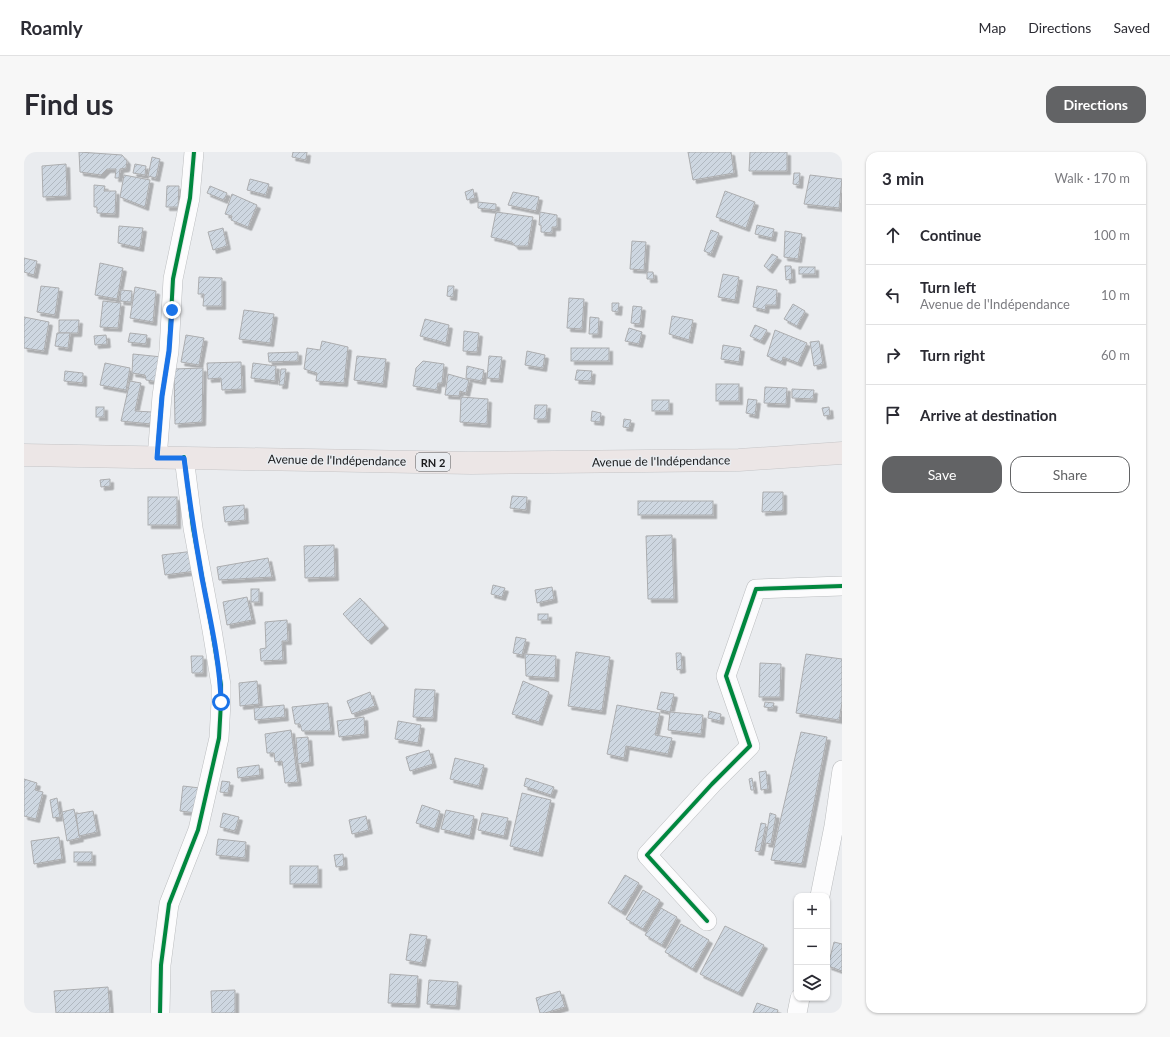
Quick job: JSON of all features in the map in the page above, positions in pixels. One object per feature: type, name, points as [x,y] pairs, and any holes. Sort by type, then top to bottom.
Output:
[{"type":"main road","name":"Avenue de l'Indépendance","points":[[24,455],[471,463],[738,460],[842,453]]},
{"type":"street","points":[[157,458],[162,396],[169,351],[173,279],[190,198],[194,152]]},
{"type":"street","points":[[160,1013],[161,965],[169,904],[198,830],[219,738],[221,710],[221,685],[193,528],[184,458]]},
{"type":"street","points":[[707,921],[647,855],[712,784],[750,746],[726,676],[756,589],[842,586]]},
{"type":"street","points":[[821,893],[834,826],[842,770]]},
{"type":"street","points":[[797,1013],[799,1001]]},
{"type":"building","points":[[79,152],[122,155],[127,161],[126,168],[120,169],[119,178],[115,178],[116,169],[107,169],[101,175],[80,172]]},
{"type":"building","points":[[293,152],[307,152],[306,160],[292,157]]},
{"type":"building","points":[[688,152],[731,152],[734,173],[693,180]]},
{"type":"building","points":[[750,152],[787,152],[787,171],[749,171]]},
{"type":"building","points":[[152,157],[160,159],[156,178],[148,176]]},
{"type":"building","points":[[66,164],[67,196],[43,197],[42,166]]},
{"type":"building","points":[[135,164],[146,166],[145,175],[133,173]]},
{"type":"building","points":[[794,173],[800,173],[799,185],[793,184]]},
{"type":"building","points":[[124,175],[150,180],[145,207],[120,197]]},
{"type":"building","points":[[810,175],[842,179],[839,208],[804,204]]},
{"type":"building","points":[[250,179],[269,184],[266,195],[247,190]]},
{"type":"building","points":[[94,185],[105,186],[104,191],[116,191],[115,214],[97,213],[97,207],[94,207]]},
{"type":"building","points":[[167,186],[179,186],[178,207],[166,207]]},
{"type":"building","points":[[210,186],[227,193],[224,200],[207,193]]},
{"type":"building","points":[[473,189],[475,198],[467,200],[465,192]]},
{"type":"building","points":[[725,191],[755,202],[746,228],[716,217]]},
{"type":"building","points":[[513,192],[539,197],[536,211],[508,205]]},
{"type":"building","points":[[232,194],[257,205],[248,227],[231,220],[232,216],[225,214]]},
{"type":"building","points":[[478,202],[496,204],[496,210],[478,208]]},
{"type":"building","points":[[496,212],[533,217],[528,246],[515,246],[512,242],[491,237]]},
{"type":"building","points":[[540,212],[557,215],[557,227],[552,227],[552,233],[541,232],[541,225],[539,225]]},
{"type":"building","points":[[757,225],[774,229],[772,238],[755,234]]},
{"type":"building","points":[[119,226],[143,228],[140,248],[118,243]]},
{"type":"building","points":[[223,228],[227,246],[213,250],[208,232]]},
{"type":"building","points":[[711,230],[719,233],[711,254],[704,251]]},
{"type":"building","points":[[785,231],[802,234],[798,259],[784,257]]},
{"type":"building","points":[[632,241],[646,242],[644,270],[630,269]]},
{"type":"building","points":[[772,254],[778,257],[769,270],[764,266]]},
{"type":"building","points":[[24,258],[37,261],[34,275],[24,272]]},
{"type":"building","points":[[100,263],[123,268],[117,299],[95,295]]},
{"type":"building","points":[[785,266],[791,266],[792,279],[786,280]]},
{"type":"building","points":[[799,267],[815,267],[815,274],[799,274]]},
{"type":"building","points":[[647,272],[653,272],[654,279],[647,279]]},
{"type":"building","points":[[723,274],[739,277],[735,300],[718,297]]},
{"type":"building","points":[[199,277],[222,278],[222,306],[203,306],[204,294],[198,294]]},
{"type":"building","points":[[41,286],[59,288],[55,315],[37,312]]},
{"type":"building","points":[[448,286],[454,286],[453,297],[447,296]]},
{"type":"building","points":[[757,286],[777,290],[776,305],[766,305],[765,310],[753,307]]},
{"type":"building","points":[[135,287],[156,291],[153,322],[130,318]]},
{"type":"building","points":[[121,290],[132,291],[131,302],[120,301]]},
{"type":"building","points":[[569,298],[584,299],[582,329],[567,328]]},
{"type":"building","points":[[103,301],[121,303],[118,328],[100,327]]},
{"type":"building","points":[[612,303],[619,303],[618,312],[612,311]]},
{"type":"building","points":[[793,304],[805,311],[797,326],[784,319]]},
{"type":"building","points":[[633,306],[642,307],[640,324],[631,323]]},
{"type":"building","points":[[244,310],[274,314],[270,343],[239,339]]},
{"type":"building","points":[[672,316],[693,320],[689,340],[669,334]]},
{"type":"building","points":[[24,317],[49,322],[44,351],[24,348]]},
{"type":"building","points":[[590,317],[599,318],[598,334],[589,334]]},
{"type":"building","points":[[425,319],[449,325],[446,343],[420,336]]},
{"type":"building","points":[[59,320],[79,320],[78,333],[59,333]]},
{"type":"building","points":[[755,325],[767,330],[761,341],[750,336]]},
{"type":"building","points":[[629,328],[642,332],[639,344],[625,341]]},
{"type":"building","points":[[775,330],[807,343],[798,363],[783,357],[782,362],[767,356]]},
{"type":"building","points":[[464,331],[479,333],[477,352],[463,351]]},
{"type":"building","points":[[57,333],[70,333],[68,348],[55,346]]},
{"type":"building","points":[[130,333],[147,335],[146,344],[128,342]]},
{"type":"building","points":[[106,335],[107,344],[95,345],[94,336]]},
{"type":"building","points":[[186,335],[204,338],[199,365],[181,362]]},
{"type":"building","points":[[322,341],[348,347],[344,383],[316,381],[317,373],[304,369],[307,348],[320,350]]},
{"type":"building","points":[[819,341],[823,364],[814,366],[810,342]]},
{"type":"building","points":[[723,345],[741,348],[739,362],[721,359]]},
{"type":"building","points":[[571,348],[609,348],[609,361],[571,361]]},
{"type":"building","points":[[527,351],[545,355],[543,368],[525,365]]},
{"type":"building","points":[[298,352],[298,361],[269,362],[268,353]]},
{"type":"building","points":[[133,354],[162,357],[160,382],[146,380],[145,375],[132,373]]},
{"type":"building","points":[[357,356],[386,359],[383,384],[354,380]]},
{"type":"building","points":[[489,356],[502,357],[499,379],[487,378]]},
{"type":"building","points":[[423,361],[444,364],[442,383],[438,383],[437,390],[413,386],[416,368]]},
{"type":"building","points":[[241,362],[242,389],[222,390],[221,378],[208,379],[207,363]]},
{"type":"building","points":[[105,363],[130,368],[126,390],[100,385]]},
{"type":"building","points":[[253,363],[276,366],[275,381],[251,378]]},
{"type":"building","points":[[467,366],[484,370],[482,381],[466,378]]},
{"type":"building","points":[[203,368],[202,422],[175,424],[174,369]]},
{"type":"building","points":[[281,369],[286,369],[284,385],[279,385]]},
{"type":"building","points":[[577,370],[592,371],[591,381],[575,380]]},
{"type":"building","points":[[65,371],[83,373],[83,383],[64,381]]},
{"type":"building","points":[[448,374],[469,380],[466,393],[460,391],[459,396],[445,395]]},
{"type":"building","points":[[130,381],[141,383],[135,411],[152,412],[151,424],[121,421]]},
{"type":"building","points":[[716,384],[739,384],[739,401],[716,401]]},
{"type":"building","points":[[765,387],[787,388],[786,404],[764,403]]},
{"type":"building","points":[[792,389],[814,390],[813,399],[792,398]]},
{"type":"building","points":[[461,397],[488,399],[487,424],[460,422]]},
{"type":"building","points":[[748,399],[757,400],[755,415],[746,413]]},
{"type":"building","points":[[652,400],[669,400],[669,411],[652,411]]},
{"type":"building","points":[[535,405],[547,405],[546,419],[534,419]]},
{"type":"building","points":[[96,407],[104,407],[104,417],[96,417]]},
{"type":"building","points":[[829,407],[830,415],[824,416],[822,408]]},
{"type":"building","points":[[592,411],[601,413],[600,422],[591,421]]},
{"type":"building","points":[[624,419],[631,420],[629,428],[623,427]]},
{"type":"building","points":[[110,479],[110,486],[101,487],[100,480]]},
{"type":"building","points":[[763,492],[783,492],[783,511],[762,512]]},
{"type":"building","points":[[512,496],[527,497],[526,510],[510,508]]},
{"type":"building","points":[[148,497],[177,497],[177,525],[148,525]]},
{"type":"building","points":[[638,501],[713,501],[713,515],[638,515]]},
{"type":"building","points":[[244,505],[245,520],[225,522],[223,507]]},
{"type":"building","points":[[672,535],[674,599],[648,599],[646,536]]},
{"type":"building","points":[[334,545],[335,577],[305,578],[304,546]]},
{"type":"building","points":[[194,551],[196,571],[165,575],[162,555]]},
{"type":"building","points":[[268,558],[272,577],[219,580],[217,567]]},
{"type":"building","points":[[493,585],[505,588],[502,597],[491,594]]},
{"type":"building","points":[[552,587],[554,599],[537,603],[535,590]]},
{"type":"building","points":[[251,589],[259,589],[259,602],[251,602]]},
{"type":"building","points":[[247,597],[252,620],[227,625],[223,602]]},
{"type":"building","points":[[360,598],[385,625],[368,641],[343,614]]},
{"type":"building","points":[[538,614],[548,614],[548,620],[538,620]]},
{"type":"building","points":[[287,620],[288,641],[282,641],[283,660],[261,661],[260,649],[266,648],[265,622]]},
{"type":"building","points":[[516,637],[526,639],[522,655],[513,653]]},
{"type":"building","points":[[576,652],[610,657],[602,711],[568,706]]},
{"type":"building","points":[[676,653],[681,653],[682,669],[677,670]]},
{"type":"building","points":[[525,654],[556,656],[555,678],[526,676]]},
{"type":"building","points":[[806,654],[842,659],[842,703],[839,720],[796,713]]},
{"type":"building","points":[[191,656],[203,656],[203,673],[192,673]]},
{"type":"building","points":[[760,663],[781,664],[780,697],[759,697]]},
{"type":"building","points":[[257,681],[259,704],[240,706],[239,683]]},
{"type":"building","points":[[523,681],[549,692],[539,722],[512,714]]},
{"type":"building","points":[[415,689],[435,690],[433,718],[413,717]]},
{"type":"building","points":[[370,692],[375,706],[352,714],[347,701]]},
{"type":"building","points":[[661,692],[674,694],[670,712],[657,709]]},
{"type":"building","points":[[765,702],[774,703],[773,708],[764,707]]},
{"type":"building","points":[[328,703],[331,731],[302,731],[300,724],[295,724],[292,707]]},
{"type":"building","points":[[284,705],[285,717],[255,720],[254,708]]},
{"type":"building","points":[[617,705],[660,713],[655,735],[672,738],[668,754],[626,746],[624,758],[607,754]]},
{"type":"building","points":[[709,711],[721,714],[720,721],[708,718]]},
{"type":"building","points":[[670,712],[703,715],[701,734],[668,730]]},
{"type":"building","points":[[364,717],[365,734],[339,737],[337,721]]},
{"type":"building","points":[[398,721],[421,725],[418,743],[395,739]]},
{"type":"building","points":[[291,730],[298,782],[285,783],[282,761],[275,762],[274,753],[267,753],[265,734]]},
{"type":"building","points":[[801,732],[827,737],[802,864],[771,860]]},
{"type":"building","points":[[308,737],[310,762],[298,764],[296,738]]},
{"type":"building","points":[[429,750],[433,764],[410,771],[406,757]]},
{"type":"building","points":[[455,758],[484,765],[479,786],[450,779]]},
{"type":"building","points":[[259,765],[260,775],[238,778],[237,768]]},
{"type":"building","points":[[766,771],[768,789],[761,790],[759,772]]},
{"type":"building","points":[[526,778],[554,787],[551,795],[524,786]]},
{"type":"building","points":[[752,778],[754,790],[751,790],[749,779]]},
{"type":"building","points":[[24,779],[37,783],[35,790],[43,792],[36,819],[24,816]]},
{"type":"building","points":[[222,781],[230,782],[228,793],[220,792]]},
{"type":"building","points":[[183,786],[200,788],[197,813],[180,811]]},
{"type":"building","points":[[522,793],[551,800],[539,853],[510,846]]},
{"type":"building","points":[[57,798],[60,817],[53,818],[50,800]]},
{"type":"building","points":[[422,805],[440,811],[435,829],[416,823]]},
{"type":"building","points":[[74,809],[80,838],[67,841],[62,812]]},
{"type":"building","points":[[446,810],[474,816],[470,836],[441,829]]},
{"type":"building","points":[[93,811],[97,832],[79,836],[76,814]]},
{"type":"building","points":[[223,813],[239,817],[235,831],[220,827]]},
{"type":"building","points":[[482,813],[508,818],[504,836],[478,830]]},
{"type":"building","points":[[770,813],[776,815],[771,844],[765,843]]},
{"type":"building","points":[[366,816],[369,830],[352,834],[349,820]]},
{"type":"building","points":[[761,823],[766,824],[760,852],[755,851]]},
{"type":"building","points":[[59,837],[62,859],[34,864],[31,841]]},
{"type":"building","points":[[218,839],[246,842],[245,858],[216,855]]},
{"type":"building","points":[[74,852],[92,852],[92,862],[74,862]]},
{"type":"building","points":[[343,854],[344,866],[336,867],[334,855]]},
{"type":"building","points":[[290,866],[318,866],[318,884],[290,884]]},
{"type":"building","points":[[625,875],[639,883],[622,912],[608,903]]},
{"type":"building","points":[[643,890],[660,900],[643,929],[626,919]]},
{"type":"building","points":[[661,908],[677,917],[662,945],[645,935]]},
{"type":"building","points":[[681,924],[709,940],[693,969],[665,952]]},
{"type":"building","points":[[725,926],[764,945],[739,993],[700,974]]},
{"type":"building","points":[[410,934],[427,936],[422,963],[406,960]]},
{"type":"building","points":[[834,942],[842,944],[842,971],[830,967],[830,958]]},
{"type":"building","points":[[390,974],[418,976],[416,1004],[388,1003]]},
{"type":"building","points":[[429,980],[458,982],[456,1006],[427,1004]]},
{"type":"building","points":[[108,987],[110,1013],[56,1013],[54,991]]},
{"type":"building","points":[[235,990],[235,1013],[212,1013],[211,991]]},
{"type":"building","points":[[560,991],[565,1007],[540,1013],[536,998]]},
{"type":"building","points":[[757,1003],[778,1010],[777,1013],[753,1013]]},
{"type":"cycle path","points":[[157,458],[162,396],[169,351],[173,279],[190,198],[194,152]]},
{"type":"cycle path","points":[[160,1013],[161,965],[169,904],[198,830],[219,738],[221,702],[221,685],[193,528],[184,457]]},
{"type":"cycle path","points":[[707,921],[647,855],[712,784],[750,746],[726,676],[756,589],[842,586]]},
{"type":"route","points":[[172,310],[169,351],[162,396],[157,458],[184,458],[193,528],[221,685],[221,702]]}]
